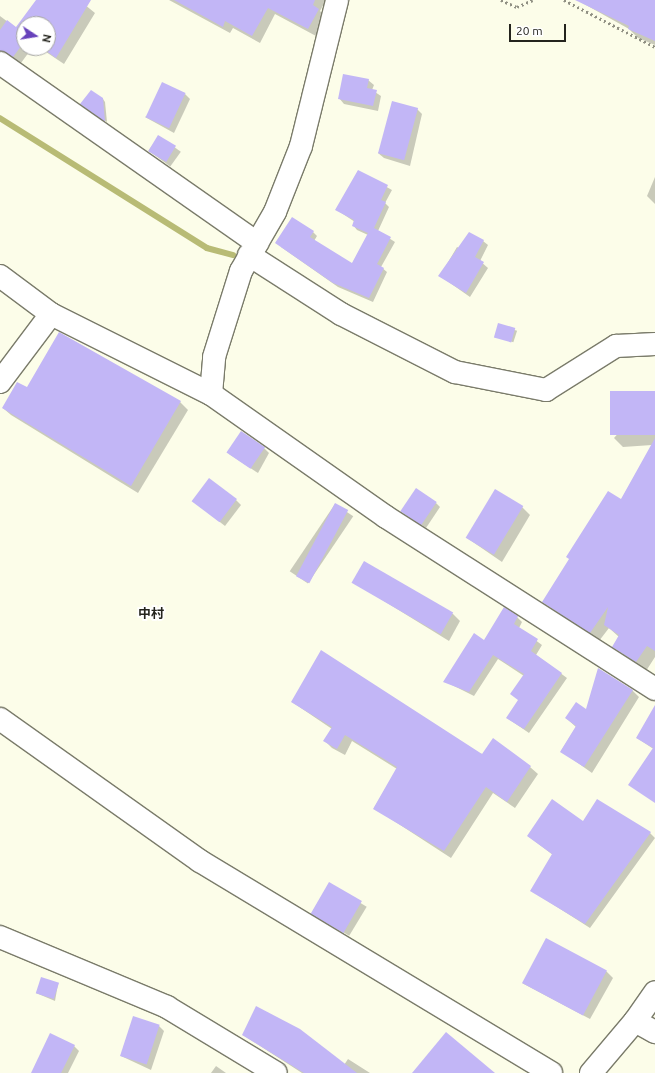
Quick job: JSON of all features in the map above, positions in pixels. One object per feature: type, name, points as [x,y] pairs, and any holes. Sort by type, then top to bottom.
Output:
[{"type":"street","points":[[211,394],[214,357],[253,249],[275,212],[301,146],[336,0]]},
{"type":"street","points":[[0,63],[341,314],[455,372],[546,390],[616,346],[655,344]]},
{"type":"street","points":[[0,276],[51,314],[211,394],[386,516],[655,690]]},
{"type":"street","points":[[0,382],[51,314]]},
{"type":"street","points":[[0,719],[200,861],[551,1073]]},
{"type":"street","points":[[0,937],[166,1007],[276,1073]]},
{"type":"street","points":[[591,1073],[635,1021],[655,992]]},
{"type":"street","points":[[635,1021],[655,1032]]},
{"type":"path","points":[[501,0],[517,7],[533,0]]},
{"type":"path","points":[[564,0],[655,47]]},
{"type":"building","points":[[36,0],[91,0],[56,58],[53,56],[56,56],[56,16],[24,16]]},
{"type":"building","points":[[174,0],[315,0],[313,5],[319,9],[308,29],[268,8],[252,36],[225,21],[223,27]]},
{"type":"building","points":[[575,0],[655,0],[655,41],[628,29],[629,26]]},
{"type":"building","points":[[7,20],[16,27],[16,53],[13,57],[0,51],[0,30]]},
{"type":"building","points":[[343,74],[369,79],[367,88],[377,90],[373,106],[338,99]]},
{"type":"building","points":[[162,82],[186,93],[169,128],[146,117]]},
{"type":"building","points":[[91,90],[103,98],[105,122],[80,104]]},
{"type":"building","points":[[392,101],[418,108],[404,160],[378,153]]},
{"type":"building","points":[[158,135],[176,146],[166,162],[148,151]]},
{"type":"building","points":[[358,170],[388,185],[381,200],[386,202],[374,228],[391,237],[377,264],[384,268],[369,298],[333,283],[275,243],[292,217],[314,231],[310,237],[352,263],[368,233],[352,226],[354,220],[335,210]]},
{"type":"building","points":[[469,232],[484,240],[475,257],[484,262],[466,293],[438,276]]},
{"type":"building","points":[[498,323],[515,328],[511,342],[494,337]]},
{"type":"building","points":[[59,332],[181,401],[131,486],[2,408],[17,382],[27,387]]},
{"type":"building","points":[[610,391],[655,391],[655,435],[610,435]]},
{"type":"building","points":[[241,431],[265,447],[251,469],[226,453]]},
{"type":"building","points":[[655,438],[655,651],[647,646],[636,662],[612,647],[619,635],[604,625],[608,607],[590,633],[542,602],[569,559],[566,557],[608,491],[621,499]]},
{"type":"building","points":[[209,478],[237,499],[219,522],[192,501]]},
{"type":"building","points":[[416,488],[437,502],[421,525],[400,511]]},
{"type":"building","points":[[495,489],[523,506],[494,555],[466,538]]},
{"type":"building","points":[[335,503],[348,510],[309,583],[296,576]]},
{"type":"building","points":[[364,561],[453,612],[441,634],[352,583]]},
{"type":"building","points":[[504,607],[518,616],[514,624],[538,639],[531,651],[562,673],[524,729],[506,718],[518,700],[510,694],[524,674],[493,655],[469,692],[443,682],[474,633],[484,640]]},
{"type":"building","points":[[321,650],[482,754],[493,738],[531,766],[507,802],[486,787],[444,851],[373,809],[397,767],[345,735],[337,749],[323,741],[332,727],[291,702]]},
{"type":"building","points":[[598,668],[633,690],[584,767],[560,752],[576,726],[565,718],[576,702],[586,709]]},
{"type":"building","points":[[655,705],[655,803],[628,785],[653,748],[636,738]]},
{"type":"building","points":[[552,799],[583,821],[597,799],[651,832],[585,924],[530,891],[552,854],[527,836]]},
{"type":"building","points":[[329,882],[362,901],[343,933],[310,914]]},
{"type":"building","points":[[546,938],[607,970],[583,1015],[522,983]]},
{"type":"building","points":[[41,977],[59,983],[54,999],[36,993]]},
{"type":"building","points":[[256,1006],[300,1029],[357,1073],[304,1073],[242,1035]]},
{"type":"building","points":[[133,1016],[160,1025],[147,1065],[120,1056]]},
{"type":"building","points":[[446,1032],[495,1073],[412,1073]]},
{"type":"building","points":[[50,1033],[75,1045],[61,1073],[31,1073]]},
{"type":"waterway","points":[[0,118],[207,248],[233,255]]},
{"type":"district","name":"中村","points":[[151,613]]}]
